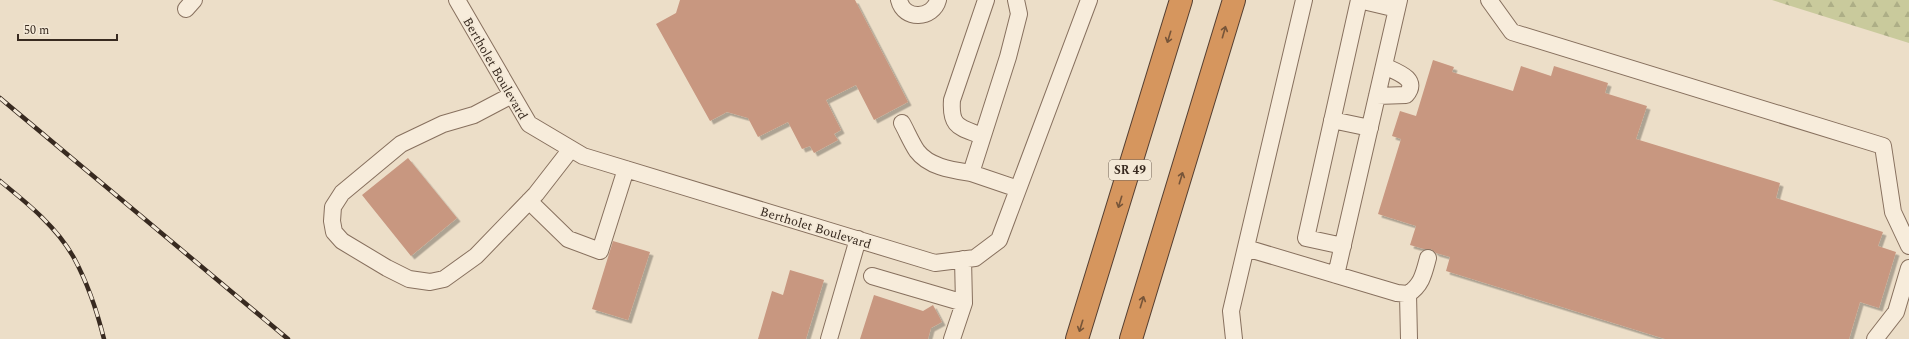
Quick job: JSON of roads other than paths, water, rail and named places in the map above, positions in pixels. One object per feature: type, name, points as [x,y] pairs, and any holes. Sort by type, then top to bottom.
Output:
[{"type":"highway","name":"SR 49","points":[[1077,339],[1181,0]]},
{"type":"highway","points":[[1131,339],[1234,0]]},
{"type":"street","name":"Bertholet Boulevard","points":[[456,0],[529,124],[583,156],[935,262],[975,258],[999,240],[1088,0]]},
{"type":"street","points":[[899,0],[903,9],[909,13],[922,15],[934,9],[938,0]]},
{"type":"street","points":[[982,136],[957,126],[951,115],[952,100],[986,0]]},
{"type":"street","points":[[971,173],[1008,57],[1019,14],[1016,0]]},
{"type":"street","points":[[1234,339],[1231,311],[1304,0]]},
{"type":"street","points":[[1336,275],[1343,246],[1370,128],[1398,4],[1359,0],[1306,238],[1343,246]]},
{"type":"street","points":[[1489,0],[1512,32],[1883,146],[1893,212],[1909,246]]},
{"type":"street","points":[[1377,96],[1406,95],[1411,86],[1410,81],[1406,76],[1384,66]]},
{"type":"street","points":[[512,95],[474,116],[443,124],[401,144],[342,193],[334,207],[332,220],[334,232],[342,241],[386,268],[409,279],[430,282],[444,279],[476,256],[529,201],[571,149]]},
{"type":"street","points":[[1332,120],[1370,128]]},
{"type":"street","points":[[902,123],[918,152],[932,163],[945,169],[971,173],[1018,189]]},
{"type":"street","points":[[529,201],[568,239],[600,251],[626,169]]},
{"type":"street","points":[[828,339],[858,239]]},
{"type":"street","points":[[1246,248],[1397,293],[1408,294],[1415,290],[1422,280],[1428,258]]},
{"type":"street","points":[[952,339],[964,303],[962,260]]},
{"type":"street","points":[[1875,339],[1896,312],[1909,268]]},
{"type":"street","points":[[872,276],[964,303]]},
{"type":"street","points":[[1408,294],[1409,339]]},
{"type":"railway","points":[[0,98],[288,339]]},
{"type":"railway","points":[[0,181],[41,216],[67,247],[74,258],[88,288],[104,339]]}]
